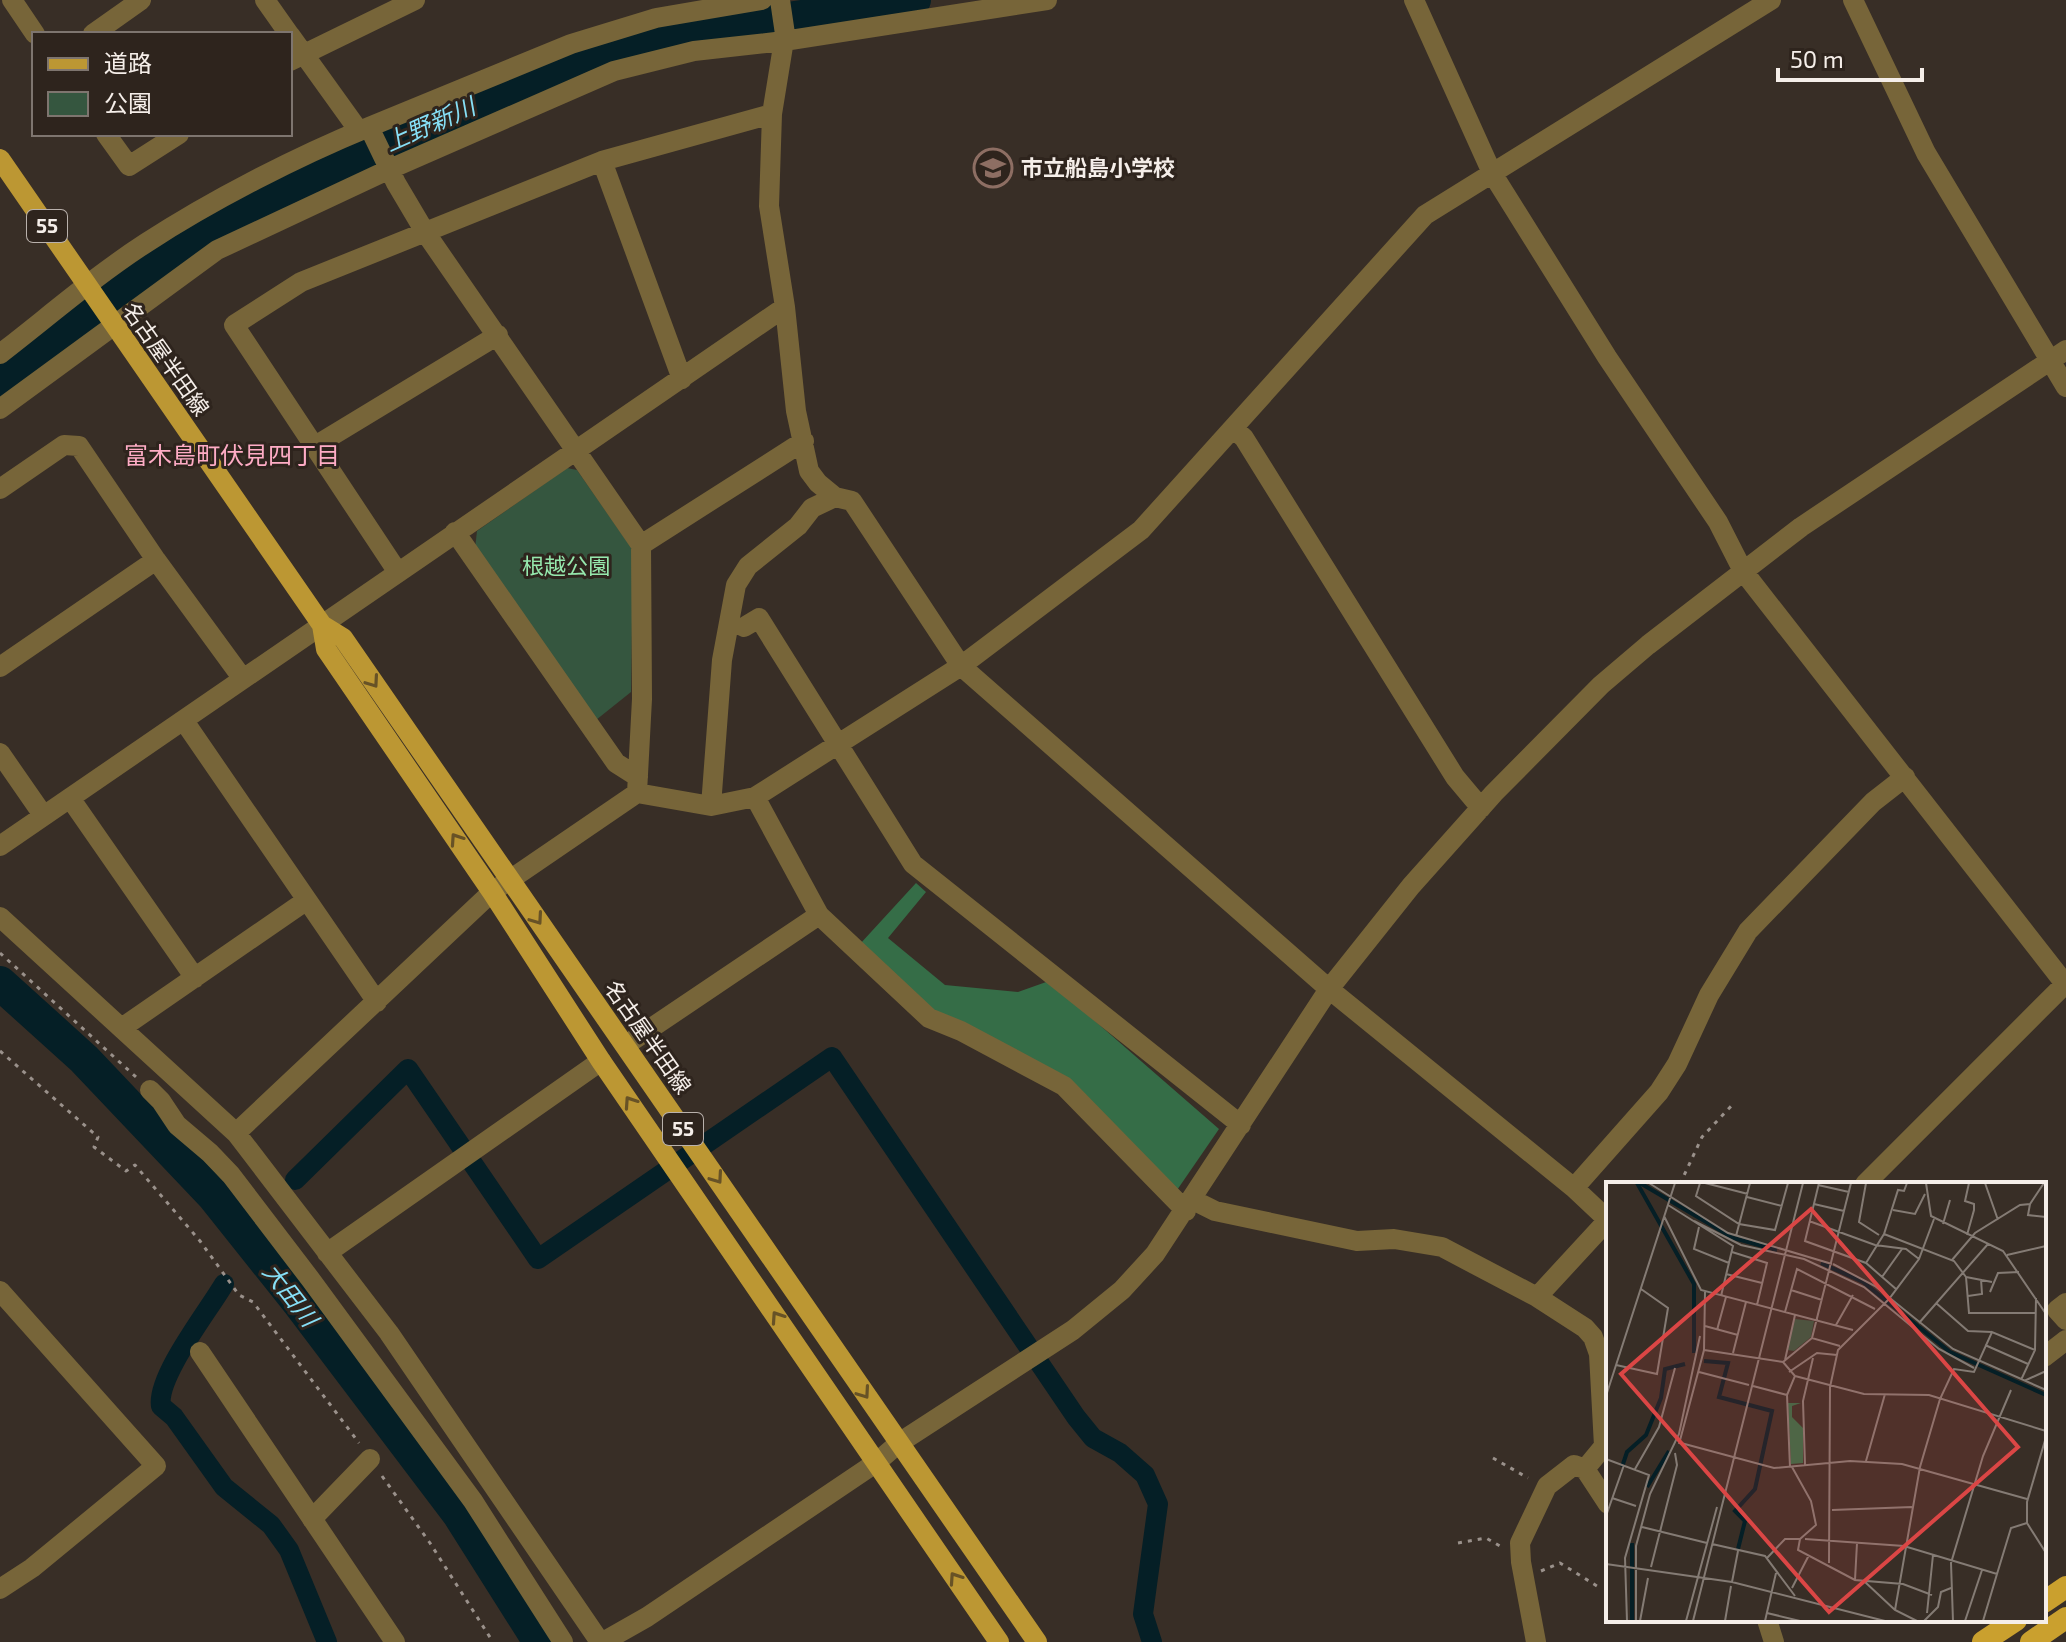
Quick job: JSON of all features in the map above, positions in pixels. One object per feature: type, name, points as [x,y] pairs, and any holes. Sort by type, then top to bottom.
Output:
[{"type":"highway","points":[[2046,1601],[2066,1587]]},
{"type":"highway","points":[[2031,1642],[2066,1618]]},
{"type":"highway","points":[[1983,1642],[2013,1622]]},
{"type":"main road","name":"名古屋半田線","points":[[0,159],[322,625],[343,638],[1037,1642]]},
{"type":"main road","name":"名古屋半田線","points":[[322,625],[326,649],[492,892],[601,1061],[999,1642]]},
{"type":"street","points":[[12,0],[34,32]]},
{"type":"street","points":[[96,32],[141,0]]},
{"type":"street","points":[[265,0],[289,32]]},
{"type":"street","points":[[415,0],[296,57],[368,132],[425,232],[641,545],[642,699],[637,785]]},
{"type":"street","points":[[0,409],[112,322],[217,250],[390,169],[614,71],[694,51],[1047,0]]},
{"type":"street","points":[[1414,0],[1492,173],[1607,357],[1718,522],[1743,571],[2066,984],[1867,1182]]},
{"type":"street","points":[[455,532],[616,763],[637,785],[711,806],[755,797],[961,666],[1141,530],[1425,215],[1771,0]]},
{"type":"street","points":[[1853,0],[1926,153],[2058,355],[2066,387]]},
{"type":"street","points":[[0,354],[147,243],[227,195],[571,44],[656,18],[774,1],[785,38],[772,114],[769,206],[785,307],[796,411],[809,471],[835,497],[852,501],[961,666],[1329,989],[1574,1188],[1606,1218]]},
{"type":"street","points":[[397,571],[234,325],[301,282],[602,161],[772,114]]},
{"type":"street","points":[[107,136],[129,166],[176,136]]},
{"type":"street","points":[[602,161],[682,379]]},
{"type":"street","points":[[0,846],[785,307]]},
{"type":"street","points":[[315,446],[498,335]]},
{"type":"street","points":[[0,917],[236,1133],[389,1333],[602,1642],[647,1617],[877,1462],[899,1443],[1073,1330],[1122,1290],[1155,1254],[1189,1206],[1329,989],[1411,886],[1481,808],[1601,685],[1801,527],[2058,355]]},
{"type":"street","points":[[1234,429],[1244,438],[1455,777],[1481,808]]},
{"type":"street","points":[[641,545],[804,441]]},
{"type":"street","points":[[0,489],[64,445],[79,446],[156,560],[243,679]]},
{"type":"street","points":[[711,806],[722,660],[736,585],[748,566],[798,526],[812,508],[835,497]]},
{"type":"street","points":[[0,667],[156,560]]},
{"type":"street","points":[[744,627],[759,618],[913,864],[1241,1125]]},
{"type":"street","points":[[184,721],[377,1002]]},
{"type":"street","points":[[0,753],[43,815]]},
{"type":"street","points":[[1574,1188],[1659,1092],[1677,1064],[1709,995],[1748,931],[1873,802],[1905,777]]},
{"type":"street","points":[[236,1133],[492,892],[637,785]]},
{"type":"street","points":[[755,797],[767,814],[819,915],[929,1018],[961,1031],[1064,1086],[1189,1206],[1357,1241],[1394,1239],[1442,1247],[1537,1297],[1585,1328],[1593,1337],[1599,1354],[1606,1444],[1585,1469]]},
{"type":"street","points":[[70,798],[195,978]]},
{"type":"street","points":[[123,1027],[307,900]]},
{"type":"street","points":[[626,1045],[819,915]]},
{"type":"street","points":[[327,1253],[601,1061]]},
{"type":"street","points":[[150,1090],[177,1125],[231,1175],[311,1280],[473,1501],[563,1642]]},
{"type":"street","points":[[1537,1297],[1606,1222]]},
{"type":"street","points":[[0,1291],[156,1466],[32,1568],[0,1589]]},
{"type":"street","points":[[2066,1303],[2057,1310],[2066,1320]]},
{"type":"street","points":[[2046,1355],[2066,1340]]},
{"type":"street","points":[[200,1352],[395,1642]]},
{"type":"street","points":[[312,1519],[370,1459]]},
{"type":"street","points":[[1536,1642],[1520,1543],[1547,1486],[1574,1465],[1585,1469],[1606,1501]]},
{"type":"street","points":[[1768,1622],[1774,1642]]},
{"type":"path","points":[[0,953],[150,1090]]},
{"type":"path","points":[[0,1051],[98,1137],[94,1147],[126,1171],[135,1165],[200,1241],[239,1295],[253,1302],[430,1543],[493,1642]]},
{"type":"path","points":[[1681,1182],[1702,1137],[1735,1102]]},
{"type":"path","points":[[1493,1458],[1547,1486]]},
{"type":"path","points":[[1458,1543],[1486,1538],[1514,1553],[1520,1553]]},
{"type":"path","points":[[1524,1576],[1560,1563],[1597,1586]]},
{"type":"green space","name":"根越公園","points":[[567,468],[577,470],[633,550],[631,692],[596,720],[475,549],[477,531]]},
{"type":"green space","points":[[916,883],[926,892],[888,938],[945,985],[1018,992],[1049,981],[1219,1129],[1175,1193],[1068,1083],[929,1010],[860,944]]},
{"type":"waterway","name":"上野新川","points":[[0,384],[184,245],[278,194],[586,54],[650,40],[914,0]]},
{"type":"waterway","name":"大田川","points":[[0,983],[84,1059],[213,1195],[459,1514],[540,1642]]},
{"type":"waterway","points":[[295,1180],[408,1069],[538,1259],[832,1057],[1076,1417],[1093,1438],[1120,1453],[1145,1475],[1158,1504],[1143,1614],[1152,1642]]},
{"type":"waterway","points":[[224,1284],[175,1362],[162,1393],[161,1406],[174,1417],[224,1487],[271,1525],[289,1550],[327,1642]]},
{"type":"place","name":"市立船島小学校","points":[[993,168]]},
{"type":"district","name":"富木島町伏見四丁目","points":[[232,456]]}]
